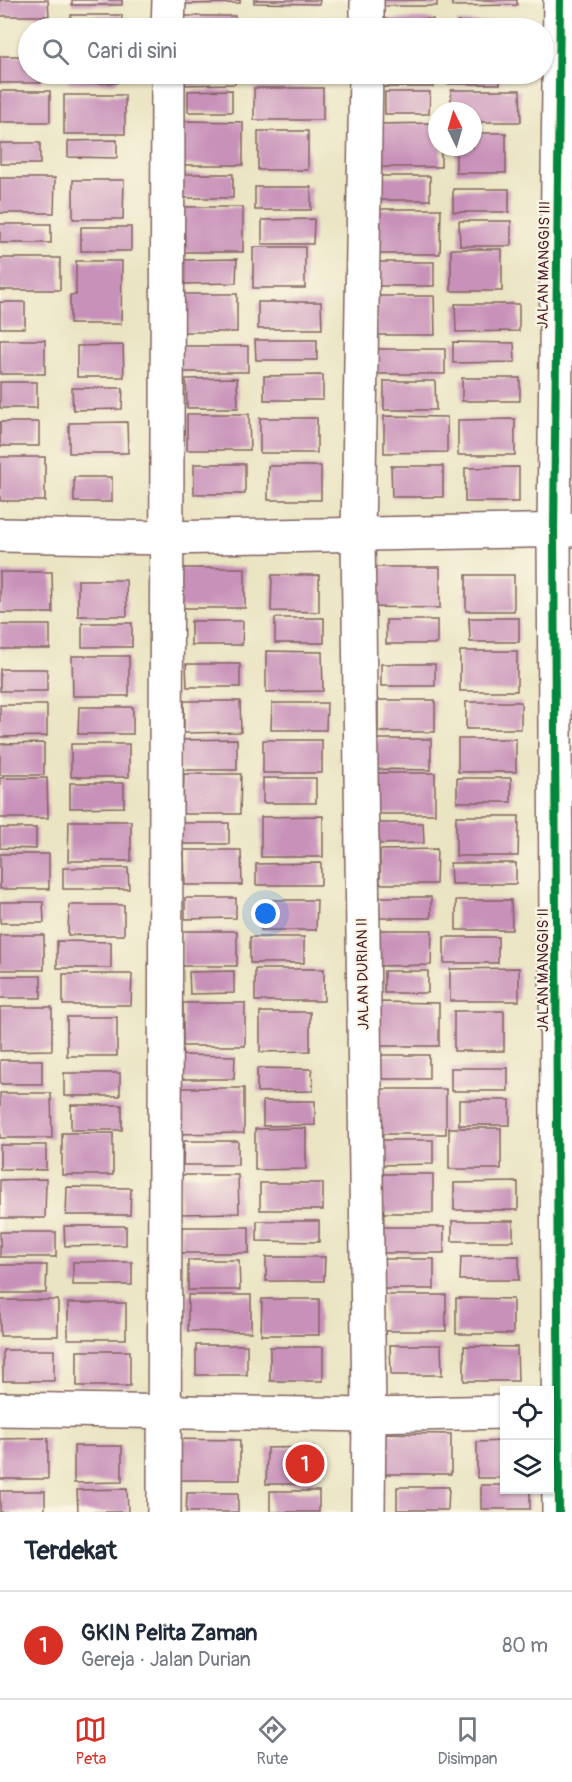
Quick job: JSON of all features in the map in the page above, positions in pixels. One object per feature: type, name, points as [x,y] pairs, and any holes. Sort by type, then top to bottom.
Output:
[{"type":"street","points":[[168,18],[169,0]]},
{"type":"street","points":[[367,0],[367,18]]},
{"type":"street","name":"JALAN MANGGIS III","points":[[560,0],[563,530]]},
{"type":"street","points":[[164,1512],[168,84]]},
{"type":"street","name":"JALAN DURIAN II","points":[[366,84],[358,534],[369,1415],[368,1512]]},
{"type":"street","points":[[0,535],[167,538],[563,530]]},
{"type":"street","name":"JALAN MANGGIS II","points":[[559,1512],[563,530]]},
{"type":"street","points":[[0,1409],[369,1415],[500,1412]]},
{"type":"building","points":[[0,0],[48,0],[49,16],[0,16]]},
{"type":"building","points":[[72,0],[122,0],[122,5],[72,5]]},
{"type":"building","points":[[183,0],[240,0],[240,3],[183,4]]},
{"type":"building","points":[[254,0],[320,0],[319,4],[254,3]]},
{"type":"building","points":[[380,0],[437,0],[437,6],[380,6]]},
{"type":"building","points":[[452,0],[517,0],[517,5],[452,6]]},
{"type":"building","points":[[71,15],[122,15],[122,18],[71,18]]},
{"type":"building","points":[[183,16],[235,16],[235,18],[183,18]]},
{"type":"building","points":[[0,56],[18,56],[18,83],[0,83]]},
{"type":"building","points":[[180,84],[235,84],[180,85]]},
{"type":"building","points":[[378,84],[433,84],[433,87],[378,87]]},
{"type":"building","points":[[254,88],[323,88],[323,120],[254,120]]},
{"type":"building","points":[[232,90],[232,112],[188,112],[188,91]]},
{"type":"building","points":[[451,90],[520,90],[521,122],[482,122],[482,102],[451,102]]},
{"type":"building","points":[[0,91],[50,91],[50,122],[0,122]]},
{"type":"building","points":[[385,92],[430,92],[428,114],[385,114]]},
{"type":"building","points":[[64,95],[125,95],[125,134],[64,134]]},
{"type":"building","points":[[182,121],[243,122],[243,165],[182,165]]},
{"type":"building","points":[[428,123],[428,156],[441,156],[441,167],[379,167],[379,124]]},
{"type":"building","points":[[258,131],[308,131],[308,170],[258,170]]},
{"type":"building","points":[[482,133],[506,133],[506,173],[456,173],[456,156],[482,156]]},
{"type":"building","points":[[117,140],[117,158],[68,157],[68,141]]},
{"type":"building","points":[[0,143],[40,143],[40,164],[0,164]]},
{"type":"building","points":[[179,174],[233,174],[233,198],[179,198]]},
{"type":"building","points":[[377,176],[430,176],[430,200],[377,200]]},
{"type":"building","points":[[0,178],[55,178],[54,213],[0,213]]},
{"type":"building","points":[[73,180],[124,180],[123,219],[73,219]]},
{"type":"building","points":[[255,187],[311,187],[311,210],[255,210]]},
{"type":"building","points":[[453,189],[509,189],[509,212],[453,212]]},
{"type":"building","points":[[168,207],[243,207],[243,252],[168,252]]},
{"type":"building","points":[[366,209],[441,209],[440,254],[366,254]]},
{"type":"building","points":[[314,219],[313,244],[262,244],[262,220]]},
{"type":"building","points":[[459,221],[511,221],[511,246],[460,246]]},
{"type":"building","points":[[0,224],[51,224],[51,243],[0,243]]},
{"type":"building","points":[[81,227],[131,227],[131,251],[81,251]]},
{"type":"building","points":[[253,247],[305,247],[305,288],[253,288]]},
{"type":"building","points":[[451,249],[502,249],[502,291],[451,291]]},
{"type":"building","points":[[0,258],[60,258],[60,290],[0,290]]},
{"type":"building","points":[[237,259],[236,283],[182,284],[182,260]]},
{"type":"building","points":[[76,261],[122,261],[121,324],[70,324],[70,295],[76,295]]},
{"type":"building","points":[[379,262],[434,262],[434,286],[379,286]]},
{"type":"building","points":[[178,294],[237,294],[237,332],[178,332]]},
{"type":"building","points":[[376,296],[434,296],[435,335],[376,335]]},
{"type":"building","points":[[0,302],[25,302],[25,328],[0,328]]},
{"type":"building","points":[[258,302],[321,302],[322,329],[258,329]]},
{"type":"building","points":[[455,304],[519,304],[519,331],[456,332]]},
{"type":"building","points":[[0,340],[45,340],[45,374],[0,374]]},
{"type":"building","points":[[255,340],[317,340],[317,360],[256,360]]},
{"type":"building","points":[[453,342],[514,343],[515,362],[453,363]]},
{"type":"building","points":[[123,345],[124,377],[77,377],[77,346]]},
{"type":"building","points":[[180,346],[248,346],[248,372],[180,372]]},
{"type":"building","points":[[377,349],[445,349],[445,374],[377,374]]},
{"type":"building","points":[[323,375],[323,400],[264,400],[264,376]]},
{"type":"building","points":[[237,378],[238,408],[187,408],[186,379]]},
{"type":"building","points":[[462,378],[520,378],[520,401],[462,401]]},
{"type":"building","points":[[384,381],[435,381],[436,410],[384,410]]},
{"type":"building","points":[[0,382],[37,382],[37,408],[0,408]]},
{"type":"building","points":[[72,388],[123,388],[122,409],[73,410]]},
{"type":"building","points":[[187,414],[249,414],[250,450],[187,450]]},
{"type":"building","points":[[384,416],[447,417],[447,452],[384,453]]},
{"type":"building","points":[[260,418],[317,418],[317,453],[260,453]]},
{"type":"building","points":[[515,419],[515,455],[458,455],[458,420]]},
{"type":"building","points":[[0,422],[39,422],[39,446],[0,446]]},
{"type":"building","points":[[127,422],[128,453],[69,453],[69,423]]},
{"type":"building","points":[[0,457],[45,457],[45,501],[0,501]]},
{"type":"building","points":[[194,464],[245,464],[245,494],[194,494]]},
{"type":"building","points":[[268,466],[321,466],[321,500],[268,500]]},
{"type":"building","points":[[391,466],[443,466],[443,497],[392,497]]},
{"type":"building","points":[[519,467],[519,502],[465,502],[465,468]]},
{"type":"building","points":[[74,477],[112,477],[112,502],[74,502]]},
{"type":"building","points":[[367,567],[440,567],[440,608],[366,607]]},
{"type":"building","points":[[172,568],[245,568],[245,608],[172,608]]},
{"type":"building","points":[[0,572],[52,572],[53,613],[0,613]]},
{"type":"building","points":[[272,575],[319,575],[319,612],[271,611]]},
{"type":"building","points":[[466,575],[514,575],[514,611],[466,611]]},
{"type":"building","points":[[78,580],[126,580],[127,616],[78,616]]},
{"type":"building","points":[[275,618],[324,618],[324,643],[275,643]]},
{"type":"building","points":[[469,618],[519,618],[519,642],[470,642]]},
{"type":"building","points":[[386,620],[437,620],[437,644],[386,644]]},
{"type":"building","points":[[191,621],[243,621],[242,645],[191,645]]},
{"type":"building","points":[[82,623],[132,623],[132,647],[82,647]]},
{"type":"building","points":[[0,625],[50,625],[50,649],[0,649]]},
{"type":"building","points":[[266,651],[322,652],[323,691],[266,692]]},
{"type":"building","points":[[460,651],[517,651],[517,691],[460,691]]},
{"type":"building","points":[[72,656],[129,656],[129,696],[73,696]]},
{"type":"building","points":[[186,664],[240,664],[240,687],[187,687]]},
{"type":"building","points":[[381,664],[435,664],[435,686],[381,686]]},
{"type":"building","points":[[0,669],[47,669],[47,691],[0,691]]},
{"type":"building","points":[[378,700],[435,700],[435,732],[378,732]]},
{"type":"building","points":[[184,701],[240,701],[241,732],[184,733]]},
{"type":"building","points":[[466,702],[521,702],[521,729],[466,729]]},
{"type":"building","points":[[272,703],[327,703],[326,730],[271,730]]},
{"type":"building","points":[[0,705],[47,705],[47,736],[0,737]]},
{"type":"building","points":[[79,707],[133,707],[133,734],[78,734]]},
{"type":"building","points":[[237,739],[237,770],[180,770],[180,740]]},
{"type":"building","points":[[374,739],[431,739],[431,770],[374,769]]},
{"type":"building","points":[[458,739],[516,739],[516,772],[458,772]]},
{"type":"building","points":[[263,740],[322,740],[322,773],[263,773]]},
{"type":"building","points":[[44,743],[44,775],[0,775],[0,744]]},
{"type":"building","points":[[71,744],[129,744],[129,777],[71,777]]},
{"type":"building","points":[[378,773],[435,773],[435,814],[378,814]]},
{"type":"building","points":[[184,774],[241,774],[240,814],[183,814]]},
{"type":"building","points":[[0,778],[47,778],[48,818],[0,818]]},
{"type":"building","points":[[263,778],[316,778],[316,803],[263,803]]},
{"type":"building","points":[[457,778],[511,778],[511,802],[457,802]]},
{"type":"building","points":[[70,783],[124,783],[124,807],[70,808]]},
{"type":"building","points":[[323,816],[323,857],[261,857],[261,817]]},
{"type":"building","points":[[456,816],[519,816],[518,856],[456,856]]},
{"type":"building","points":[[69,821],[131,821],[131,861],[68,861]]},
{"type":"building","points":[[176,823],[229,823],[229,844],[177,844]]},
{"type":"building","points":[[371,823],[423,823],[424,843],[371,844]]},
{"type":"building","points":[[0,828],[36,828],[36,849],[0,848]]},
{"type":"building","points":[[437,849],[436,884],[380,884],[380,850]]},
{"type":"building","points":[[184,850],[241,850],[242,885],[185,885]]},
{"type":"building","points":[[0,854],[49,854],[49,889],[0,889]]},
{"type":"building","points":[[321,863],[321,885],[256,885],[256,864]]},
{"type":"building","points":[[450,863],[516,863],[516,884],[451,884]]},
{"type":"building","points":[[63,868],[128,868],[129,889],[63,889]]},
{"type":"building","points":[[379,897],[431,897],[431,918],[380,918]]},
{"type":"building","points":[[185,898],[236,898],[236,918],[185,919]]},
{"type":"building","points":[[261,900],[317,900],[316,930],[261,930]]},
{"type":"building","points":[[456,900],[511,900],[512,930],[456,930]]},
{"type":"building","points":[[0,902],[43,902],[44,923],[0,923]]},
{"type":"building","points":[[69,905],[124,905],[124,935],[68,935]]},
{"type":"building","points":[[376,930],[432,930],[431,965],[377,966]]},
{"type":"building","points":[[182,931],[237,931],[237,966],[182,966]]},
{"type":"building","points":[[0,935],[44,935],[44,970],[0,970]]},
{"type":"building","points":[[250,937],[304,937],[304,963],[250,963]]},
{"type":"building","points":[[444,937],[498,937],[498,963],[444,963]]},
{"type":"building","points":[[57,941],[111,942],[111,968],[57,968]]},
{"type":"building","points":[[519,968],[519,1001],[450,1001],[450,969]]},
{"type":"building","points":[[255,969],[324,969],[324,1001],[255,1001]]},
{"type":"building","points":[[234,971],[234,993],[190,994],[189,972]]},
{"type":"building","points":[[384,971],[428,971],[428,993],[384,993]]},
{"type":"building","points":[[63,974],[132,974],[131,1005],[63,1005]]},
{"type":"building","points":[[0,976],[41,976],[41,998],[0,998]]},
{"type":"building","points":[[378,1002],[439,1003],[439,1046],[378,1046]]},
{"type":"building","points":[[183,1003],[245,1003],[245,1046],[183,1046]]},
{"type":"building","points":[[0,1007],[52,1007],[52,1050],[0,1051]]},
{"type":"building","points":[[454,1011],[504,1011],[504,1051],[454,1051]]},
{"type":"building","points":[[260,1012],[310,1012],[310,1051],[260,1052]]},
{"type":"building","points":[[67,1017],[117,1017],[117,1056],[67,1056]]},
{"type":"building","points":[[180,1055],[235,1056],[234,1079],[181,1079]]},
{"type":"building","points":[[376,1055],[429,1055],[429,1079],[376,1079]]},
{"type":"building","points":[[0,1060],[42,1060],[42,1084],[0,1084]]},
{"type":"building","points":[[257,1068],[312,1069],[313,1091],[257,1092]]},
{"type":"building","points":[[451,1068],[508,1068],[508,1091],[451,1091]]},
{"type":"building","points":[[64,1073],[120,1073],[120,1096],[64,1096]]},
{"type":"building","points":[[169,1088],[244,1088],[244,1133],[170,1134]]},
{"type":"building","points":[[371,1089],[446,1089],[446,1134],[372,1134]]},
{"type":"building","points":[[0,1093],[51,1093],[52,1138],[0,1138]]},
{"type":"building","points":[[459,1100],[510,1100],[510,1125],[459,1125]]},
{"type":"building","points":[[263,1101],[315,1101],[315,1125],[263,1126]]},
{"type":"building","points":[[71,1105],[122,1105],[122,1130],[71,1130]]},
{"type":"building","points":[[306,1128],[306,1169],[255,1170],[255,1129]]},
{"type":"building","points":[[449,1128],[501,1128],[501,1169],[449,1169]]},
{"type":"building","points":[[62,1133],[113,1133],[113,1175],[62,1175]]},
{"type":"building","points":[[378,1140],[433,1140],[433,1164],[378,1165]]},
{"type":"building","points":[[184,1141],[238,1141],[238,1165],[183,1165]]},
{"type":"building","points":[[0,1145],[46,1145],[46,1170],[0,1169]]},
{"type":"building","points":[[374,1174],[433,1174],[433,1213],[375,1213]]},
{"type":"building","points":[[180,1175],[238,1175],[239,1213],[180,1214]]},
{"type":"building","points":[[46,1179],[45,1218],[0,1218],[0,1180]]},
{"type":"building","points":[[518,1182],[518,1210],[454,1210],[454,1183]]},
{"type":"building","points":[[260,1183],[323,1183],[323,1210],[260,1210]]},
{"type":"building","points":[[67,1187],[131,1188],[130,1215],[66,1215]]},
{"type":"building","points":[[257,1221],[319,1221],[319,1242],[257,1241]]},
{"type":"building","points":[[452,1221],[513,1221],[513,1241],[452,1241]]},
{"type":"building","points":[[64,1226],[126,1226],[126,1245],[65,1246]]},
{"type":"building","points":[[182,1227],[249,1227],[249,1253],[181,1253]]},
{"type":"building","points":[[376,1227],[444,1227],[444,1253],[376,1253]]},
{"type":"building","points":[[0,1232],[56,1232],[56,1257],[0,1257]]},
{"type":"building","points":[[519,1256],[519,1280],[460,1280],[461,1257]]},
{"type":"building","points":[[266,1257],[325,1257],[324,1281],[266,1281]]},
{"type":"building","points":[[383,1259],[434,1259],[434,1289],[383,1289]]},
{"type":"building","points":[[188,1260],[239,1260],[240,1290],[188,1290]]},
{"type":"building","points":[[73,1262],[132,1262],[132,1285],[73,1285]]},
{"type":"building","points":[[0,1265],[47,1265],[46,1293],[0,1293]]},
{"type":"building","points":[[188,1295],[251,1295],[251,1332],[188,1331]]},
{"type":"building","points":[[383,1295],[446,1295],[446,1331],[383,1331]]},
{"type":"building","points":[[456,1298],[513,1299],[513,1334],[456,1334]]},
{"type":"building","points":[[262,1299],[319,1299],[319,1335],[261,1335]]},
{"type":"building","points":[[0,1300],[58,1300],[58,1336],[0,1336]]},
{"type":"building","points":[[68,1303],[126,1303],[126,1339],[68,1339]]},
{"type":"building","points":[[196,1345],[247,1345],[247,1375],[196,1375]]},
{"type":"building","points":[[390,1345],[441,1345],[442,1375],[391,1375]]},
{"type":"building","points":[[464,1346],[517,1347],[518,1381],[464,1381]]},
{"type":"building","points":[[270,1347],[323,1347],[323,1381],[270,1381]]},
{"type":"building","points":[[3,1350],[54,1350],[54,1381],[3,1381]]},
{"type":"building","points":[[77,1351],[130,1351],[130,1386],[77,1386]]},
{"type":"building","points":[[378,1433],[451,1434],[451,1474],[378,1474]]},
{"type":"building","points":[[48,1438],[48,1479],[0,1479],[0,1439]]},
{"type":"building","points":[[167,1439],[240,1440],[240,1480],[167,1480]]},
{"type":"building","points":[[500,1441],[500,1478],[477,1478],[477,1442]]},
{"type":"building","points":[[74,1446],[122,1446],[122,1482],[74,1483]]},
{"type":"building","points":[[314,1447],[314,1484],[266,1484],[267,1448]]},
{"type":"building","points":[[481,1485],[500,1485],[500,1494],[530,1494],[530,1509],[481,1509]]},
{"type":"building","points":[[397,1487],[449,1487],[448,1510],[397,1510]]},
{"type":"building","points":[[127,1489],[128,1512],[78,1512],[77,1490]]},
{"type":"building","points":[[0,1491],[45,1491],[45,1512],[0,1512]]},
{"type":"building","points":[[270,1491],[319,1491],[319,1512],[270,1512]]},
{"type":"building","points":[[187,1493],[238,1493],[238,1512],[186,1512]]},
{"type":"cycle path","points":[[559,1512],[554,530],[560,0]]},
{"type":"place","name":"GKIN Pelita Zaman","points":[[305,1464]]}]
